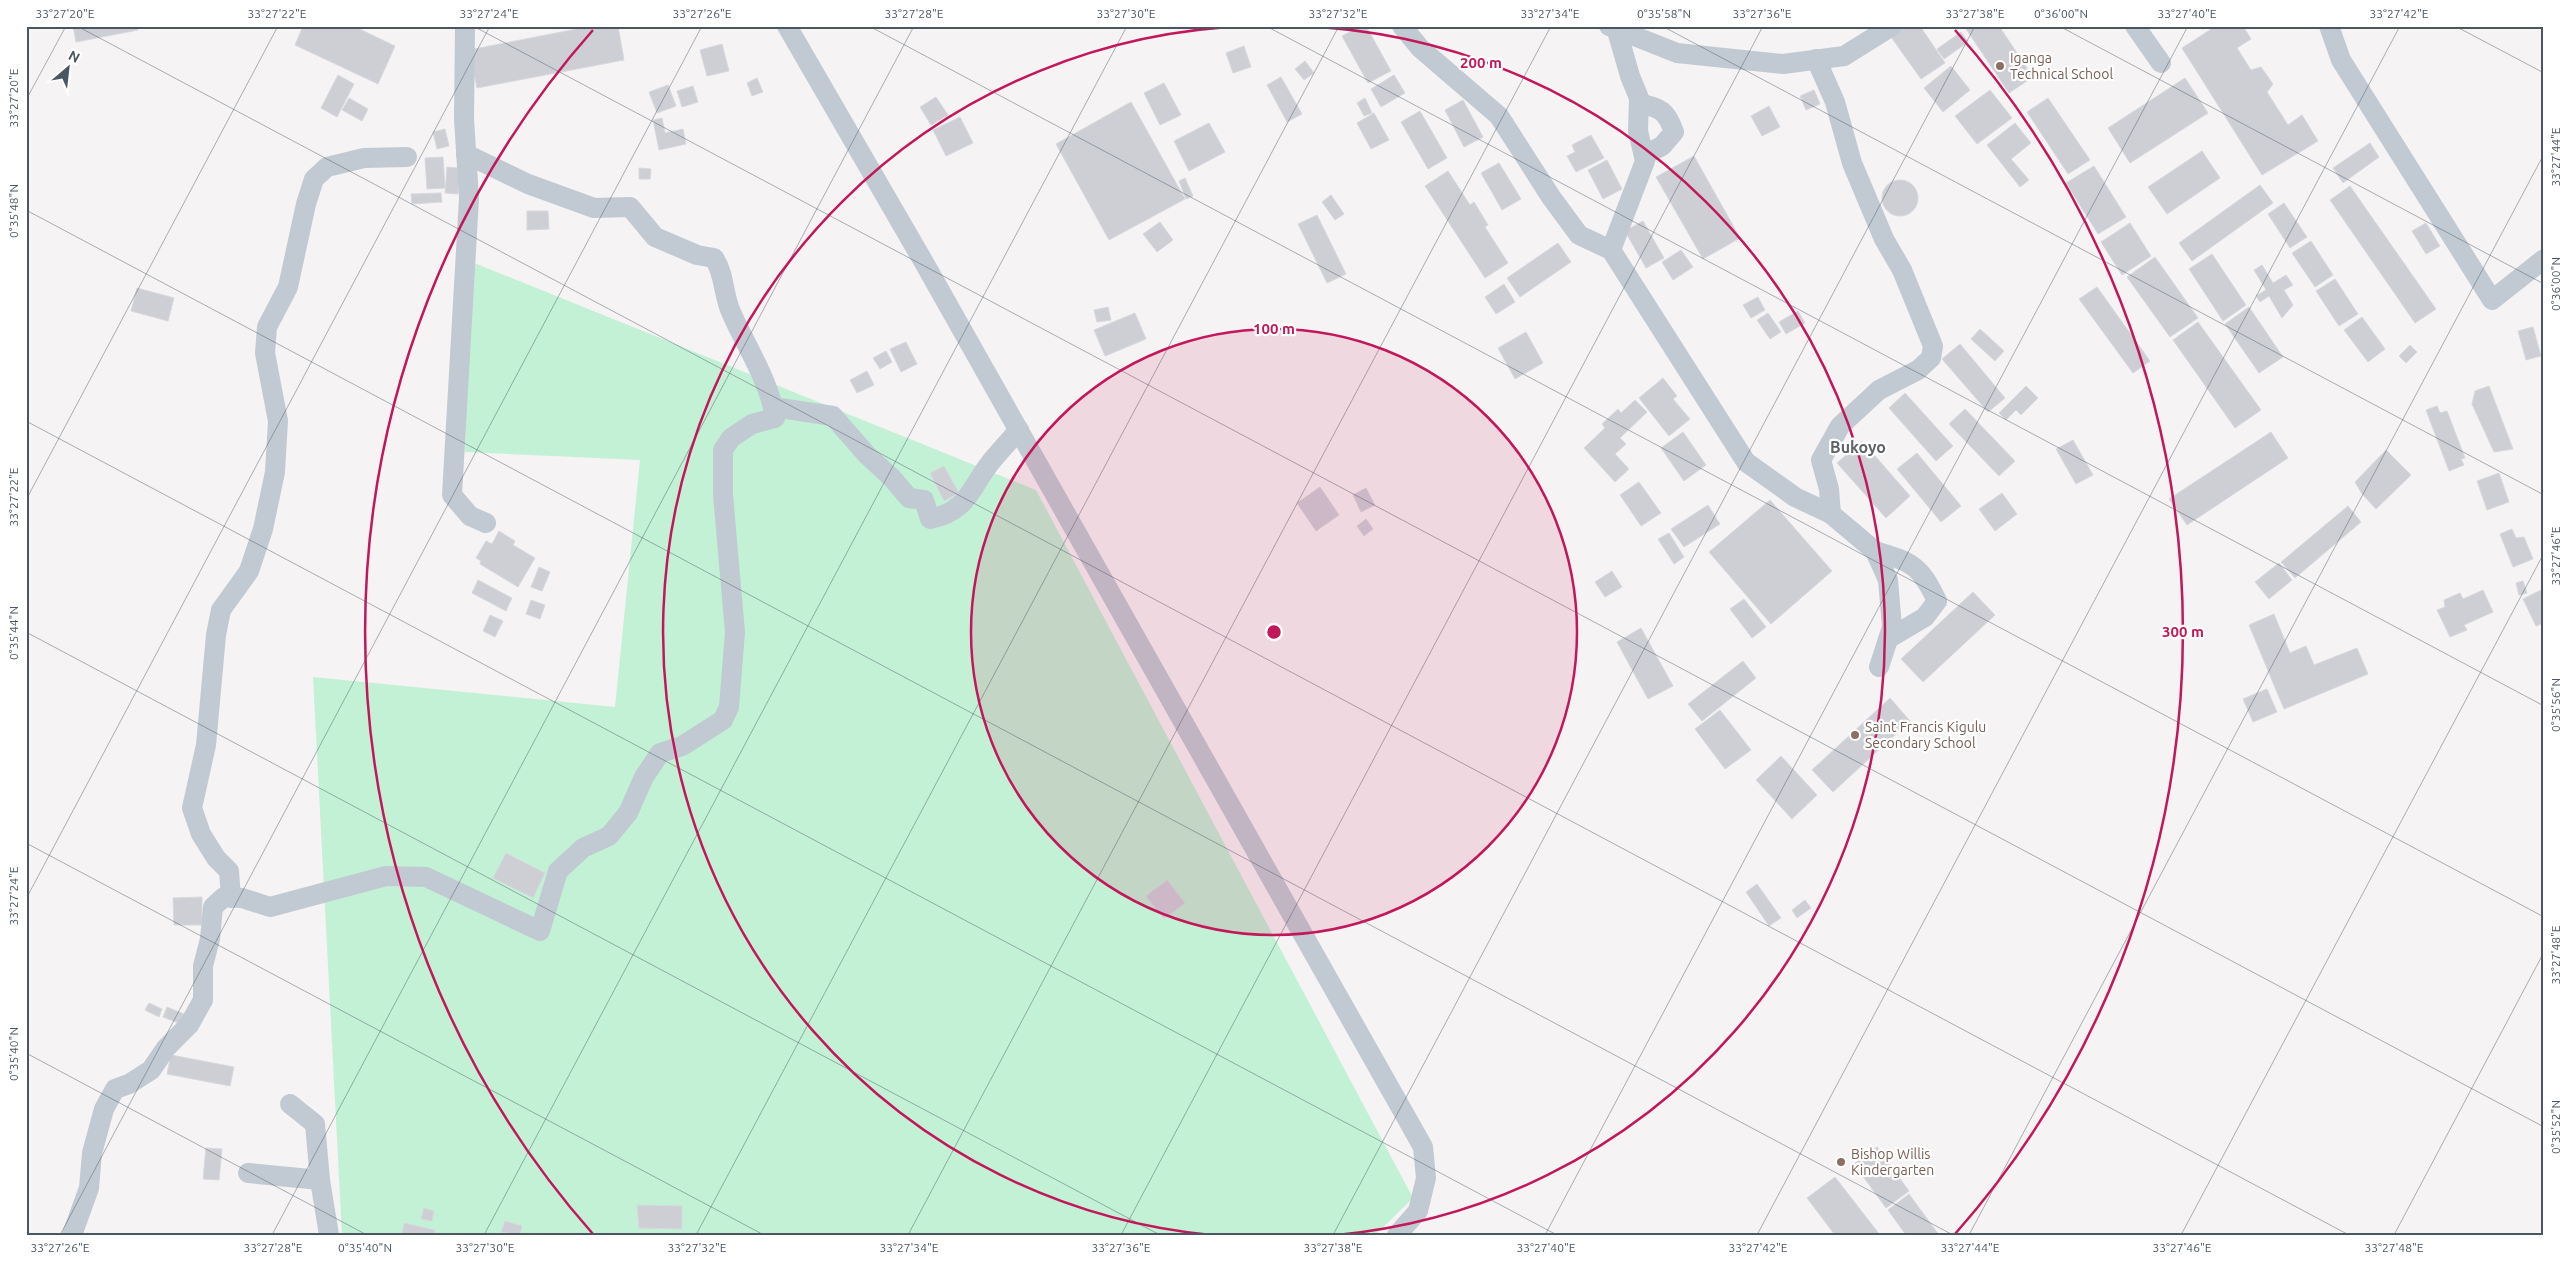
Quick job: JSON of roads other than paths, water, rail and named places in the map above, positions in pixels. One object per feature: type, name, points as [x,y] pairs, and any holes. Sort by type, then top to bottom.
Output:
[{"type":"street","points":[[465,26],[466,154],[469,198],[452,495],[470,516],[486,524]]},
{"type":"street","points":[[787,26],[1423,1146],[1426,1178],[1418,1211],[1397,1235]]},
{"type":"street","points":[[1402,26],[1420,48],[1499,116],[1550,197],[1579,235],[1611,250],[1746,462],[1795,497],[1832,514],[1875,551],[1902,559],[1920,570],[1937,601],[1925,617],[1888,639]]},
{"type":"street","points":[[1613,29],[1677,54],[1783,64],[1844,56],[1892,26]]},
{"type":"street","points":[[2135,26],[2161,63]]},
{"type":"street","points":[[2329,26],[2340,60],[2492,300],[2544,259]]},
{"type":"street","points":[[1611,250],[1646,161],[1638,130],[1639,98],[1613,29]]},
{"type":"street","points":[[1816,59],[1835,102],[1852,163],[1884,238],[1902,270],[1933,346],[1931,358],[1918,370],[1879,390],[1840,426],[1821,460],[1832,514]]},
{"type":"street","points":[[1639,104],[1654,106],[1668,115],[1674,132],[1662,146],[1644,155]]},
{"type":"street","points":[[72,1235],[88,1188],[91,1160],[104,1109],[115,1089],[129,1084],[150,1070],[166,1048],[189,1025],[203,1000],[203,966],[210,939],[213,907],[224,897],[270,907],[386,876],[426,878],[540,931],[558,871],[582,848],[609,836],[628,813],[644,777],[660,753],[682,746],[723,720],[729,706],[735,632],[723,495],[723,450],[731,438],[752,424],[775,418],[774,407],[755,361],[730,310],[719,265],[714,258],[697,254],[655,237],[630,207],[594,208],[528,184],[466,154]]},
{"type":"street","points":[[231,898],[229,871],[216,858],[201,834],[192,808],[206,745],[216,635],[221,610],[249,571],[263,529],[275,472],[278,421],[265,354],[267,327],[288,287],[306,204],[314,179],[327,168],[364,158],[407,157]]},
{"type":"street","points":[[774,407],[833,416],[867,455],[892,478],[909,498],[924,500],[930,519],[946,516],[958,508],[971,495],[989,464],[1018,430]]},
{"type":"street","points":[[1875,551],[1888,580],[1892,627],[1879,667]]},
{"type":"street","points":[[290,1104],[315,1124],[320,1180],[329,1235]]},
{"type":"street","points":[[248,1173],[320,1180]]},
{"type":"place","name":"Iganga Technical School","points":[[2000,66]]},
{"type":"place","name":"Saint Francis Kigulu Secondary School","points":[[1855,735]]},
{"type":"place","name":"Bishop Willis Kindergarten","points":[[1841,1162]]},
{"type":"district","name":"Bukoyo","points":[[1858,447]]}]
